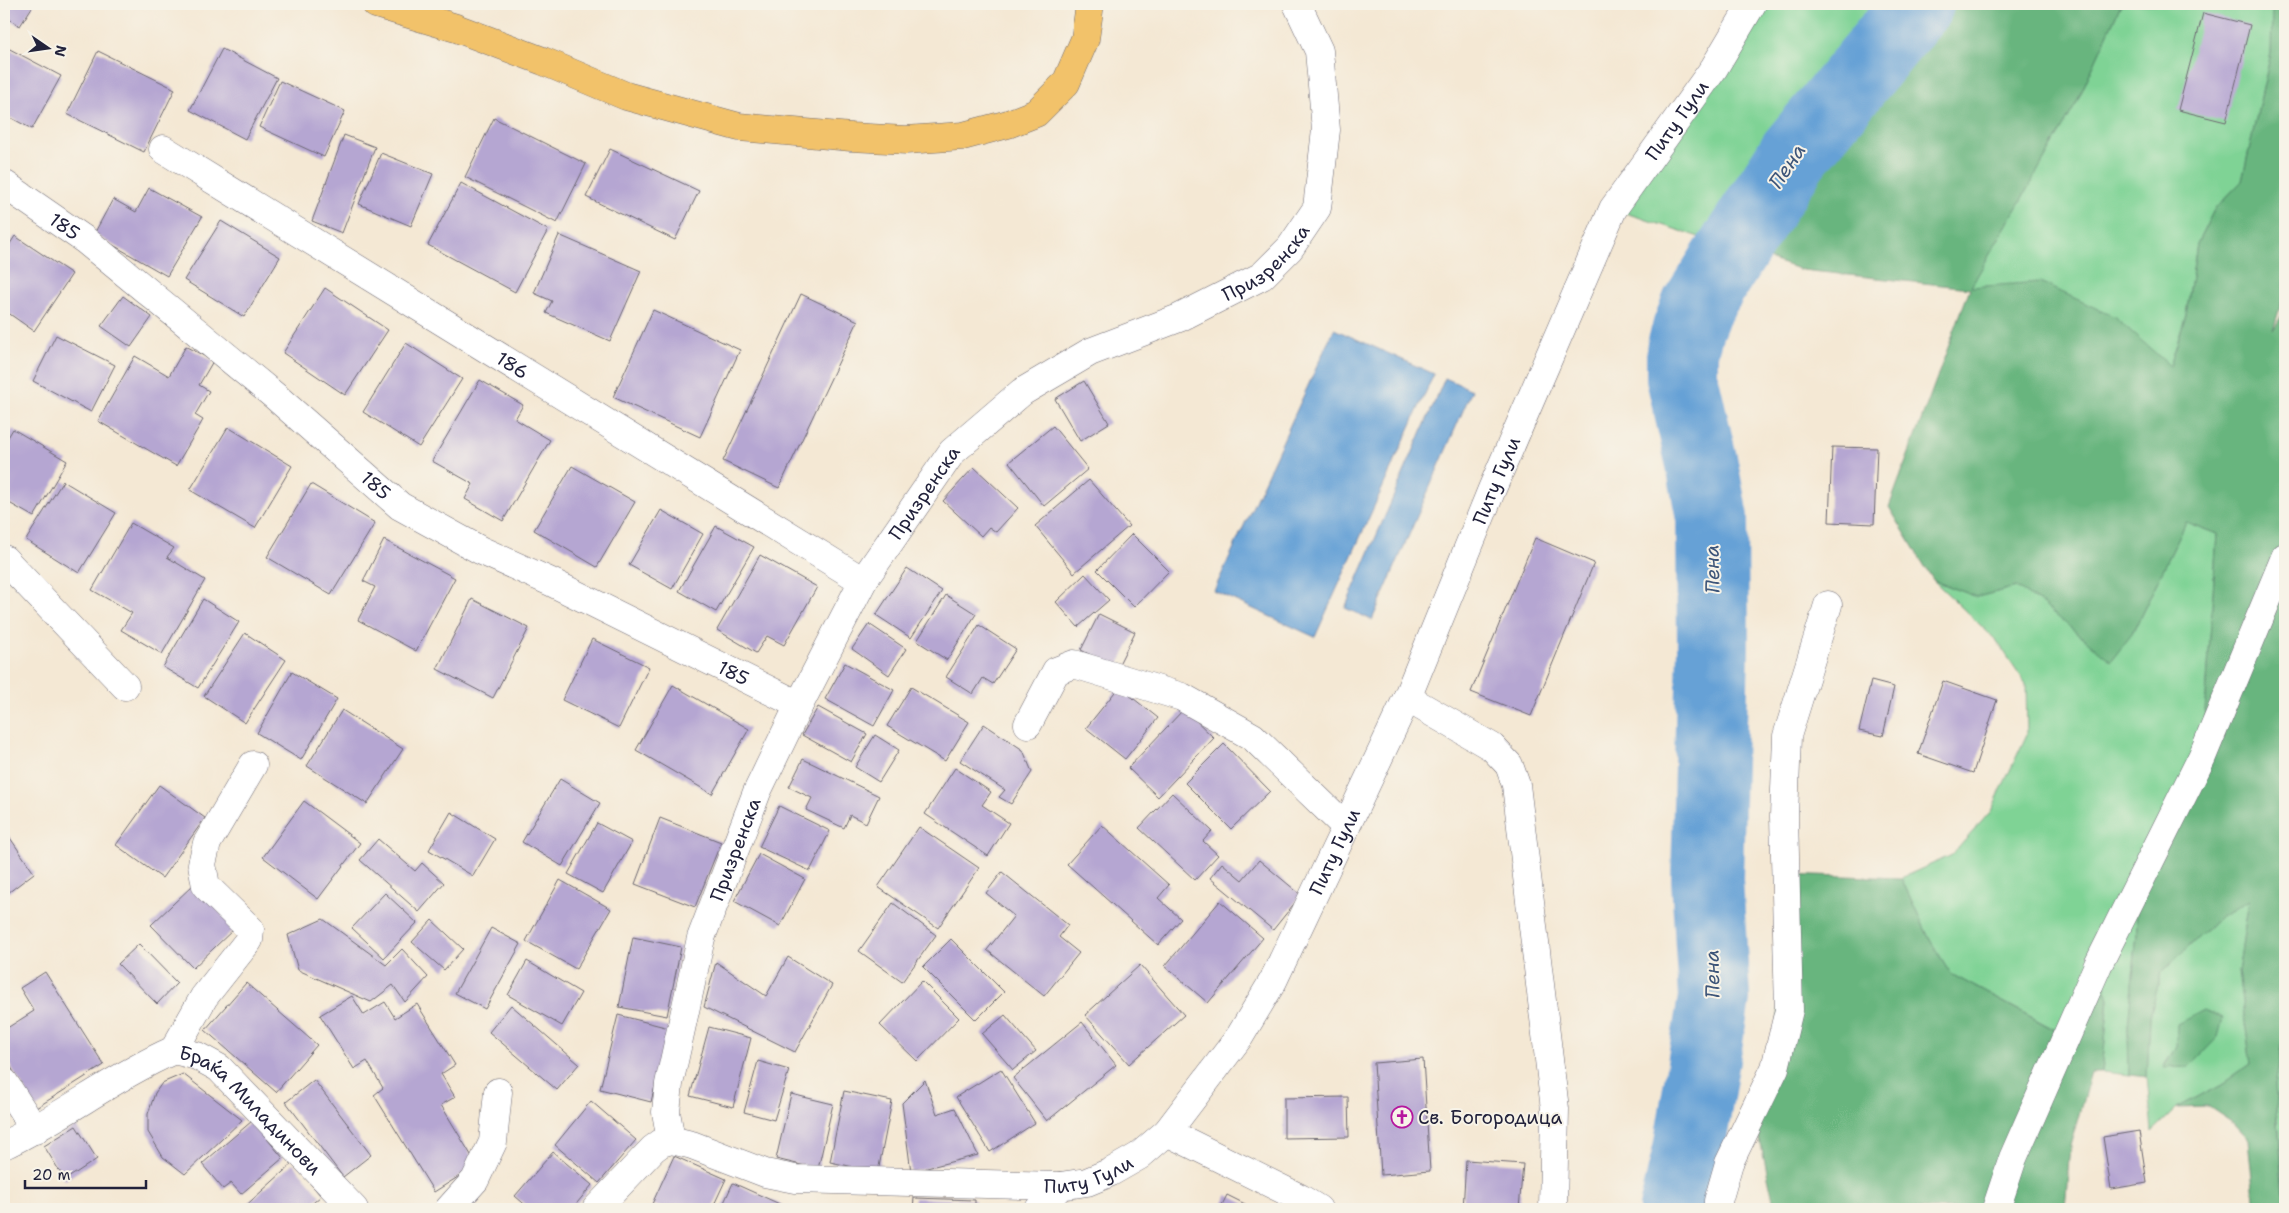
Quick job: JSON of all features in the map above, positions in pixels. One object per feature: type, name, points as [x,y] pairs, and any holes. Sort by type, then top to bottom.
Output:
[{"type":"main road","points":[[376,4],[456,28],[543,61],[626,96],[739,127],[851,138],[906,140],[963,136],[1008,124],[1036,113],[1066,84],[1085,39],[1090,4]]},
{"type":"street","name":"Призренска","points":[[671,1140],[666,1112],[669,1084],[701,938],[757,792],[798,705],[863,581],[952,452],[1022,392],[1090,352],[1179,318],[1262,276],[1290,248],[1316,208],[1326,130],[1319,51],[1297,4]]},
{"type":"street","name":"Питу Гули","points":[[671,1140],[692,1145],[765,1173],[795,1179],[1060,1186],[1087,1182],[1111,1172],[1139,1156],[1167,1132],[1240,1036],[1273,981],[1407,698],[1492,489],[1613,209],[1714,68],[1752,4]]},
{"type":"street","name":"186","points":[[163,149],[863,581]]},
{"type":"street","name":"185","points":[[4,184],[85,240],[276,397],[400,506],[480,550],[551,582],[798,705]]},
{"type":"street","points":[[1996,1209],[2013,1158],[2098,965],[2202,757],[2285,557]]},
{"type":"street","points":[[4,559],[125,686]]},
{"type":"street","points":[[1718,1209],[1718,1202],[1729,1163],[1775,1068],[1789,1010],[1784,817],[1787,736],[1828,605]]},
{"type":"street","points":[[1028,724],[1056,671],[1074,664],[1182,696],[1253,737],[1346,827]]},
{"type":"street","points":[[1407,698],[1492,747],[1509,765],[1516,785],[1555,1109],[1553,1209]]},
{"type":"street","points":[[174,1050],[204,997],[249,940],[250,929],[206,886],[202,864],[207,843],[253,765]]},
{"type":"street","name":"Браќа Миладинови","points":[[4,1145],[35,1130],[145,1062],[174,1050],[196,1056],[219,1068],[354,1209]]},
{"type":"street","points":[[4,1082],[35,1130]]},
{"type":"street","points":[[449,1209],[475,1180],[493,1142],[498,1092]]},
{"type":"street","points":[[1167,1132],[1300,1198],[1318,1209]]},
{"type":"street","points":[[596,1209],[652,1148],[671,1140]]},
{"type":"street","points":[[1039,1209],[1060,1186]]},
{"type":"green space","points":[[1752,4],[1918,4],[1794,154],[1733,248],[1613,209]]},
{"type":"green space","points":[[1939,4],[2121,4],[2076,104],[1971,287],[2040,282],[2115,317],[2170,366],[2186,315],[2197,244],[2214,210],[2242,181],[2271,53],[2272,10],[2274,4],[2285,4],[2285,291],[2273,330],[2285,310],[2285,1029],[2275,1086],[2285,1209],[2255,1209],[2248,1139],[2233,1123],[2209,1107],[2177,1108],[2222,1084],[2251,1064],[2238,972],[2249,900],[2220,917],[2161,973],[2150,1017],[2147,1077],[2129,1075],[2128,1027],[2137,934],[2136,885],[2202,757],[2217,534],[2186,522],[2132,634],[2111,661],[2042,604],[2016,587],[1977,597],[1933,580],[1889,507],[1970,288],[1802,270],[1759,256],[1888,81]]},
{"type":"green space","points":[[2121,4],[2274,4],[2271,53],[2242,181],[2214,210],[2197,244],[2186,315],[2170,366],[1970,288],[2076,104]]},
{"type":"green space","points":[[2186,522],[2217,534],[2202,757],[2136,885],[2137,934],[2128,1027],[2129,1075],[2102,1072],[2109,998],[2067,1036],[1951,974],[1930,940],[1901,878],[1952,855],[1991,811],[2027,734],[2026,684],[1997,641],[1933,580],[1977,597],[2016,587],[2042,604],[2132,634]]},
{"type":"green space","points":[[1786,874],[1901,878],[1930,940],[1951,974],[2066,1036],[2098,965],[2109,998],[2102,1072],[2091,1072],[2070,1146],[2065,1209],[1775,1209],[1754,1113],[1775,1068]]},
{"type":"green space","points":[[2249,900],[2238,972],[2251,1064],[2222,1084],[2177,1108],[2152,1132],[2147,1077],[2150,1017],[2161,973],[2220,917]],"holes":[[[2176,1047],[2189,1067],[2163,1067]]]},
{"type":"green space","points":[[2204,1010],[2223,1018],[2218,1037],[2189,1067],[2163,1068],[2176,1047],[2177,1024]]},
{"type":"green space","points":[[2285,1029],[2285,1195],[2275,1086]]},
{"type":"water","points":[[1334,329],[1434,374],[1315,637],[1214,591]]},
{"type":"water","points":[[1445,378],[1472,390],[1372,620],[1345,608]]},
{"type":"building","points":[[4,4],[34,4],[20,26],[4,16]]},
{"type":"building","points":[[2203,13],[2250,25],[2226,122],[2178,110]]},
{"type":"building","points":[[4,46],[61,76],[32,129],[4,114]]},
{"type":"building","points":[[222,49],[277,78],[245,139],[190,110]]},
{"type":"building","points":[[98,51],[175,89],[144,152],[67,114]]},
{"type":"building","points":[[280,81],[345,111],[324,157],[259,127]]},
{"type":"building","points":[[494,118],[586,164],[557,223],[465,177]]},
{"type":"building","points":[[344,135],[375,147],[342,233],[312,221]]},
{"type":"building","points":[[610,149],[699,191],[675,240],[586,197]]},
{"type":"building","points":[[381,153],[433,174],[411,226],[359,204]]},
{"type":"building","points":[[461,183],[548,230],[515,292],[428,245]]},
{"type":"building","points":[[149,188],[202,217],[167,276],[94,234],[113,199],[136,212]]},
{"type":"building","points":[[221,221],[280,257],[244,317],[184,280]]},
{"type":"building","points":[[559,235],[641,271],[610,341],[546,313],[552,301],[534,293]]},
{"type":"building","points":[[15,236],[72,274],[34,331],[4,310],[4,253]]},
{"type":"building","points":[[325,288],[388,330],[345,395],[283,353]]},
{"type":"building","points":[[801,294],[858,321],[779,488],[723,461]]},
{"type":"building","points":[[123,296],[152,317],[131,347],[101,326]]},
{"type":"building","points":[[653,310],[740,350],[700,437],[613,397]]},
{"type":"building","points":[[56,335],[115,365],[91,412],[33,381]]},
{"type":"building","points":[[406,343],[462,379],[419,447],[363,412]]},
{"type":"building","points":[[186,346],[213,361],[199,385],[209,391],[195,415],[203,420],[176,466],[98,421],[135,356],[169,376]]},
{"type":"building","points":[[480,380],[523,405],[515,419],[550,440],[503,521],[465,499],[473,484],[432,461]]},
{"type":"building","points":[[1084,381],[1109,423],[1080,441],[1055,399]]},
{"type":"building","points":[[1053,426],[1088,469],[1044,506],[1009,462]]},
{"type":"building","points":[[228,427],[292,466],[255,528],[190,490]]},
{"type":"building","points":[[13,429],[67,461],[34,517],[4,500],[4,444]]},
{"type":"building","points":[[1832,447],[1877,448],[1874,524],[1829,522]]},
{"type":"building","points":[[572,466],[635,502],[597,567],[534,530]]},
{"type":"building","points":[[974,467],[1018,508],[996,532],[989,527],[981,536],[943,501]]},
{"type":"building","points":[[1089,480],[1129,526],[1074,573],[1035,526]]},
{"type":"building","points":[[63,481],[116,513],[79,573],[26,540]]},
{"type":"building","points":[[311,484],[375,523],[331,595],[267,557]]},
{"type":"building","points":[[661,510],[703,534],[672,589],[629,565]]},
{"type":"building","points":[[131,523],[174,548],[167,557],[205,580],[162,654],[121,630],[132,613],[92,590]]},
{"type":"building","points":[[716,526],[754,547],[716,612],[679,591]]},
{"type":"building","points":[[1132,534],[1169,571],[1134,607],[1097,570]]},
{"type":"building","points":[[1535,538],[1594,563],[1531,716],[1471,692]]},
{"type":"building","points":[[384,540],[455,578],[416,651],[358,620],[375,587],[363,581]]},
{"type":"building","points":[[760,555],[817,587],[784,645],[767,636],[756,653],[717,630]]},
{"type":"building","points":[[907,568],[942,591],[911,638],[876,615]]},
{"type":"building","points":[[1085,574],[1109,600],[1078,627],[1056,602]]},
{"type":"building","points":[[946,595],[976,614],[947,660],[917,641]]},
{"type":"building","points":[[203,599],[239,622],[198,688],[163,667]]},
{"type":"building","points":[[472,599],[529,628],[493,698],[437,669]]},
{"type":"building","points":[[1099,614],[1135,632],[1117,668],[1081,650]]},
{"type":"building","points":[[869,624],[906,649],[889,675],[852,649]]},
{"type":"building","points":[[979,625],[1016,649],[993,684],[983,678],[973,694],[946,677]]},
{"type":"building","points":[[245,633],[286,660],[245,723],[204,696]]},
{"type":"building","points":[[592,639],[649,667],[619,728],[562,700]]},
{"type":"building","points":[[845,663],[894,690],[874,726],[825,699]]},
{"type":"building","points":[[292,672],[337,699],[301,760],[257,733]]},
{"type":"building","points":[[1871,681],[1894,687],[1883,736],[1859,731]]},
{"type":"building","points":[[1943,681],[1997,700],[1973,773],[1918,754]]},
{"type":"building","points":[[673,685],[749,729],[712,794],[636,750]]},
{"type":"building","points":[[911,687],[969,722],[945,761],[887,726]]},
{"type":"building","points":[[1119,687],[1158,718],[1125,759],[1086,728]]},
{"type":"building","points":[[818,707],[867,734],[851,762],[802,735]]},
{"type":"building","points":[[1184,709],[1214,738],[1158,797],[1128,768]]},
{"type":"building","points":[[342,710],[403,749],[367,804],[307,766]]},
{"type":"building","points":[[984,724],[1023,750],[1032,772],[1011,804],[999,797],[1005,790],[960,761]]},
{"type":"building","points":[[875,735],[899,750],[879,782],[855,767]]},
{"type":"building","points":[[1224,744],[1270,791],[1231,829],[1185,783]]},
{"type":"building","points":[[803,759],[879,796],[866,823],[850,815],[844,828],[806,810],[812,798],[789,787]]},
{"type":"building","points":[[955,768],[991,792],[982,805],[1009,823],[988,856],[925,814]]},
{"type":"building","points":[[560,779],[600,803],[562,866],[522,842]]},
{"type":"building","points":[[159,785],[205,818],[162,878],[116,845]]},
{"type":"building","points":[[1172,793],[1212,831],[1203,841],[1218,855],[1195,880],[1139,828]]},
{"type":"building","points":[[304,801],[360,843],[318,899],[263,857]]},
{"type":"building","points":[[779,806],[830,831],[810,871],[759,847]]},
{"type":"building","points":[[451,812],[495,839],[473,876],[429,850]]},
{"type":"building","points":[[660,818],[721,842],[695,907],[635,884]]},
{"type":"building","points":[[597,823],[632,842],[603,893],[568,874]]},
{"type":"building","points":[[1102,825],[1169,885],[1158,898],[1181,919],[1158,945],[1067,864]]},
{"type":"building","points":[[919,827],[979,868],[938,928],[878,887]]},
{"type":"building","points":[[4,829],[34,873],[4,896]]},
{"type":"building","points":[[378,839],[415,871],[422,863],[444,883],[419,912],[360,860]]},
{"type":"building","points":[[759,854],[805,879],[780,926],[734,901]]},
{"type":"building","points":[[1259,860],[1301,895],[1273,930],[1210,878],[1222,863],[1242,880]]},
{"type":"building","points":[[1002,872],[1068,925],[1059,937],[1079,953],[1044,996],[987,950],[1014,916],[986,893]]},
{"type":"building","points":[[560,880],[611,909],[576,969],[526,941]]},
{"type":"building","points":[[194,884],[235,928],[193,968],[151,925]]},
{"type":"building","points":[[385,893],[417,923],[384,958],[352,928]]},
{"type":"building","points":[[1220,901],[1263,938],[1208,1003],[1165,966]]},
{"type":"building","points":[[893,903],[936,935],[902,982],[859,951]]},
{"type":"building","points":[[323,919],[386,965],[402,949],[428,977],[405,1002],[393,985],[371,1002],[298,970],[288,935]]},
{"type":"building","points":[[432,920],[463,949],[444,970],[412,942]]},
{"type":"building","points":[[491,928],[521,944],[485,1009],[455,993]]},
{"type":"building","points":[[633,937],[681,947],[667,1016],[619,1007]]},
{"type":"building","points":[[951,939],[1004,992],[976,1020],[923,967]]},
{"type":"building","points":[[139,944],[177,983],[157,1004],[118,964]]},
{"type":"building","points":[[788,957],[832,985],[795,1052],[704,1007],[716,962],[766,996]]},
{"type":"building","points":[[527,961],[581,993],[562,1026],[508,995]]},
{"type":"building","points":[[1140,965],[1184,1015],[1129,1064],[1085,1015]]},
{"type":"building","points":[[45,972],[104,1065],[36,1108],[4,1056],[4,1030],[34,1011],[20,988]]},
{"type":"building","points":[[922,981],[959,1018],[917,1061],[880,1025]]},
{"type":"building","points":[[246,983],[317,1045],[276,1092],[205,1030]]},
{"type":"building","points":[[352,996],[364,1015],[385,1002],[395,1018],[417,1004],[455,1065],[441,1074],[455,1097],[441,1105],[477,1165],[434,1192],[374,1095],[383,1088],[367,1061],[354,1069],[320,1015]]},
{"type":"building","points":[[511,1005],[579,1064],[557,1090],[489,1032]]},
{"type":"building","points":[[618,1015],[669,1028],[651,1102],[600,1089]]},
{"type":"building","points":[[1005,1015],[1036,1051],[1013,1070],[982,1034]]},
{"type":"building","points":[[1082,1022],[1116,1065],[1047,1121],[1013,1078]]},
{"type":"building","points":[[709,1027],[751,1038],[733,1107],[690,1096]]},
{"type":"building","name":"Св. Богородица","points":[[1423,1059],[1430,1171],[1381,1175],[1374,1063]]},
{"type":"building","points":[[758,1061],[789,1070],[774,1120],[744,1112]]},
{"type":"building","points":[[1001,1069],[1035,1123],[990,1152],[956,1097]]},
{"type":"building","points":[[183,1074],[242,1120],[185,1174],[163,1157],[148,1132],[148,1114],[155,1093],[162,1083]]},
{"type":"building","points":[[314,1080],[371,1155],[343,1177],[286,1102]]},
{"type":"building","points":[[925,1080],[937,1114],[955,1108],[978,1155],[911,1172],[902,1103]]},
{"type":"building","points":[[844,1091],[892,1101],[878,1172],[830,1162]]},
{"type":"building","points":[[791,1094],[833,1104],[818,1169],[776,1159]]},
{"type":"building","points":[[1348,1097],[1349,1137],[1284,1138],[1284,1098]]},
{"type":"building","points":[[591,1101],[636,1140],[599,1183],[555,1145]]},
{"type":"building","points":[[252,1121],[283,1158],[241,1194],[231,1183],[223,1189],[202,1164]]},
{"type":"building","points":[[76,1126],[97,1159],[65,1180],[44,1146]]},
{"type":"building","points":[[2139,1131],[2147,1183],[2111,1189],[2103,1137]]},
{"type":"building","points":[[553,1152],[592,1185],[572,1209],[530,1209],[515,1196]]},
{"type":"building","points":[[674,1156],[726,1179],[712,1209],[664,1209],[652,1204]]},
{"type":"building","points":[[1466,1160],[1523,1164],[1519,1209],[1463,1209]]},
{"type":"building","points":[[293,1163],[321,1196],[306,1209],[242,1209]]},
{"type":"building","points":[[733,1183],[784,1206],[782,1209],[721,1209]]},
{"type":"building","points":[[1227,1195],[1255,1209],[1220,1209]]},
{"type":"building","points":[[914,1198],[975,1200],[975,1209],[913,1209]]},
{"type":"waterway","name":"Пена","points":[[1675,1209],[1689,1150],[1714,998],[1707,879],[1713,649],[1712,518],[1682,377],[1682,351],[1697,306],[1794,154],[1918,4]]},
{"type":"place","name":"Св. Богородица","points":[[1402,1117]]}]
